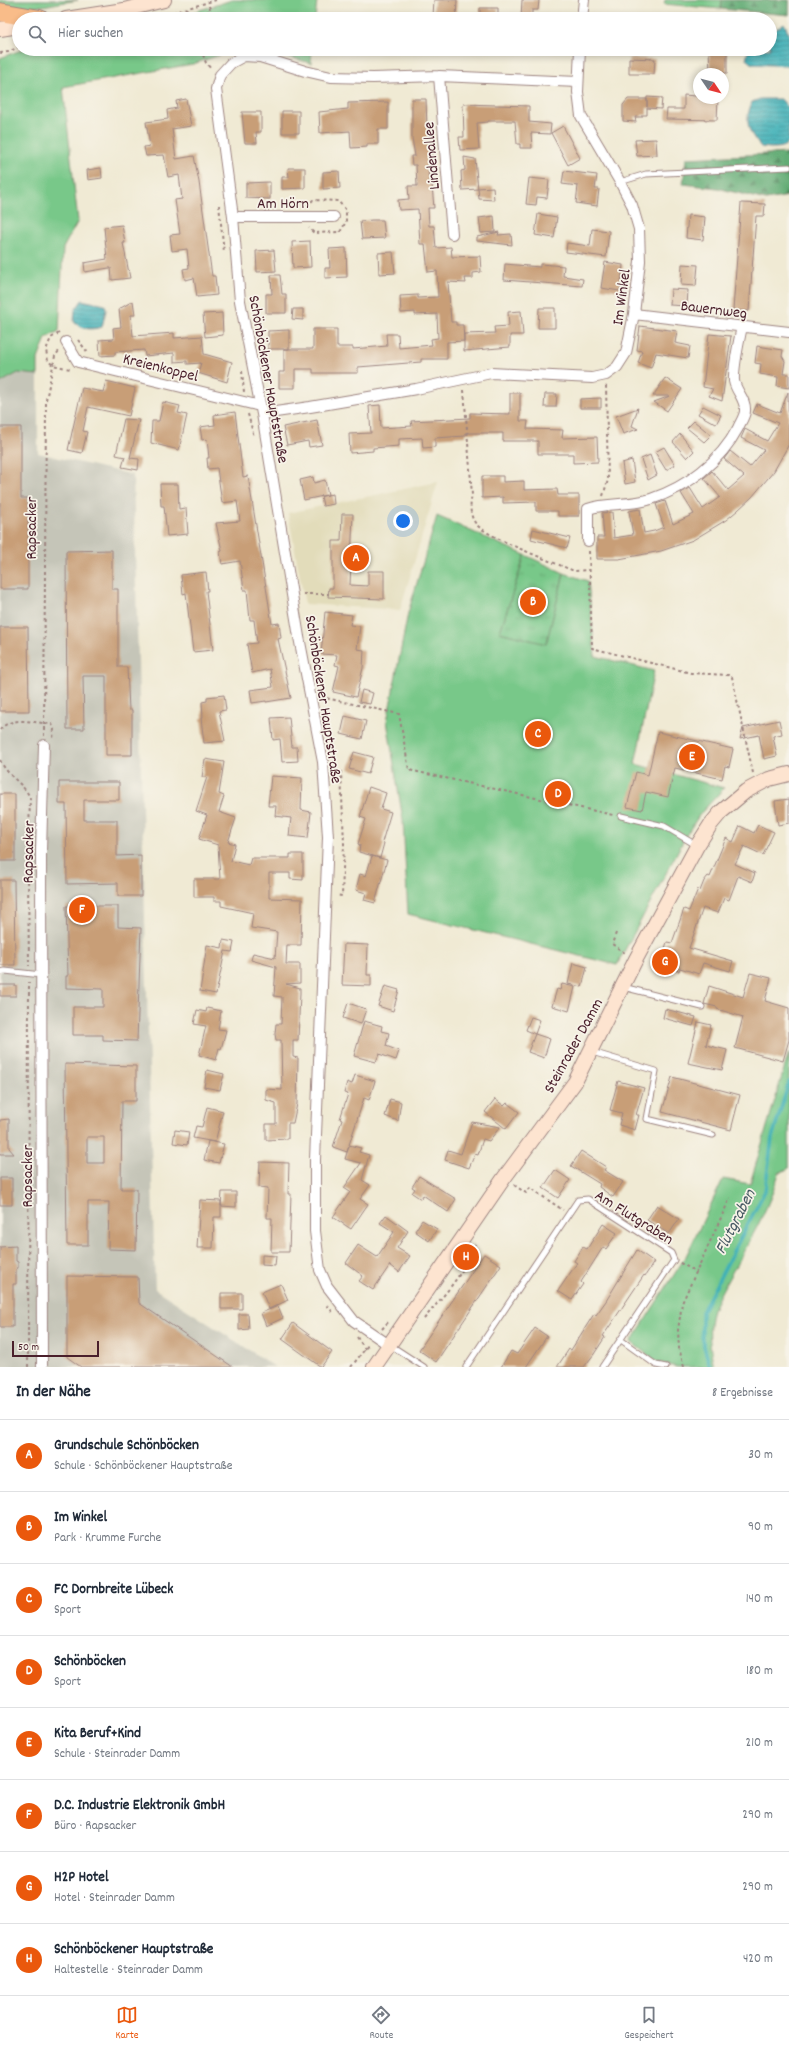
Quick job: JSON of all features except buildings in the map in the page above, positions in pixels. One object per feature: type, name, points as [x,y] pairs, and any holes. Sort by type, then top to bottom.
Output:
[{"type":"highway","points":[[0,12],[12,14]]},
{"type":"main road","points":[[111,12],[164,0]]},
{"type":"main road","points":[[0,29],[12,27]]},
{"type":"main road","name":"Steinrader Damm","points":[[374,1367],[504,1178],[575,1082],[636,959],[697,846],[721,812],[746,791],[759,784],[789,774]]},
{"type":"street","points":[[583,12],[584,0]]},
{"type":"street","name":"Schönböckener Hauptstraße","points":[[389,1345],[354,1321],[327,1286],[320,1270],[314,1231],[315,1160],[328,838],[323,762],[261,410],[240,301],[233,217],[216,89],[220,75],[231,64],[244,56],[260,57],[330,77],[373,78],[439,76]]},
{"type":"street","name":"Im Winkel","points":[[580,56],[578,82],[581,116],[620,182],[632,206],[639,229],[640,261],[634,314],[626,353],[607,380]]},
{"type":"street","points":[[439,76],[578,82]]},
{"type":"street","name":"Lindenallee","points":[[439,76],[452,234]]},
{"type":"street","name":"Am Hörn","points":[[233,217],[334,217]]},
{"type":"street","name":"Bauernweg","points":[[634,314],[789,332]]},
{"type":"street","points":[[588,541],[588,509],[601,505],[613,506],[650,500],[691,480],[717,459],[734,435],[745,412],[744,400],[736,389],[734,379],[742,326]]},
{"type":"street","name":"Kreienkoppel","points":[[66,342],[78,362],[245,402],[261,410]]},
{"type":"street","points":[[261,410],[366,398],[491,373],[607,380]]},
{"type":"street","name":"Rapsacker","points":[[42,1367],[42,975],[44,745]]},
{"type":"lane","points":[[620,182],[646,174],[789,167]]},
{"type":"lane","points":[[621,816],[664,826],[697,846]]},
{"type":"lane","points":[[0,972],[5,971],[29,975],[42,975]]},
{"type":"lane","points":[[622,987],[702,1007]]},
{"type":"lane","points":[[591,1052],[656,1071],[647,1119],[713,1135]]},
{"type":"lane","name":"Am Flutgraben","points":[[466,1367],[578,1200],[588,1199],[671,1253],[674,1260],[602,1367]]},
{"type":"lane","points":[[621,1340],[656,1365],[666,1367]]},
{"type":"lane","points":[[389,1345],[424,1367]]},
{"type":"path","points":[[174,12],[216,0]]},
{"type":"path","points":[[208,12],[209,6],[211,12]]},
{"type":"path","points":[[0,53],[12,50]]},
{"type":"path","points":[[204,56],[206,63],[213,70]]},
{"type":"path","points":[[211,75],[215,67]]},
{"type":"path","points":[[219,202],[224,254]]},
{"type":"path","name":"Rapsacker","points":[[44,745],[46,400],[55,356],[66,342]]},
{"type":"path","points":[[241,368],[245,402],[255,443]]},
{"type":"path","points":[[464,378],[472,495],[469,509],[475,523],[488,534],[574,571],[589,570]]},
{"type":"path","points":[[601,505],[608,480],[607,380]]},
{"type":"path","points":[[252,428],[264,427]]},
{"type":"path","points":[[588,541],[592,648],[691,673],[728,675],[732,677],[753,775],[759,784]]},
{"type":"path","points":[[300,594],[328,594]]},
{"type":"path","points":[[311,694],[399,714],[409,770],[621,816]]},
{"type":"path","points":[[0,760],[6,772],[25,788],[30,797],[28,875],[28,1367]]},
{"type":"path","points":[[616,933],[612,944],[636,959]]},
{"type":"path","points":[[512,1183],[526,1193],[530,1188],[568,1214]]},
{"type":"path","points":[[684,1367],[679,1348],[678,1330],[682,1303],[730,1198]]},
{"type":"path","points":[[674,1260],[697,1272]]},
{"type":"path","points":[[326,1303],[337,1318]]},
{"type":"path","points":[[352,1367],[392,1316]]},
{"type":"path","points":[[357,1336],[365,1349]]},
{"type":"shaded area","points":[[18,373],[38,375],[38,453],[133,475],[155,1289],[275,1367],[0,1367],[0,383]]},
{"type":"shaded area","points":[[438,482],[400,610],[305,604],[288,513]]},
{"type":"green space","points":[[0,0],[78,0],[0,13]]},
{"type":"green space","points":[[232,0],[317,0],[316,12],[193,12]]},
{"type":"green space","points":[[665,0],[722,0],[721,9],[664,4]]},
{"type":"green space","points":[[722,0],[789,0],[789,15],[777,14],[777,12],[721,9]]},
{"type":"green space","points":[[12,54],[12,56],[217,56],[193,64],[63,87],[78,221],[63,248],[59,331],[46,338],[38,359],[38,375],[18,373],[0,383],[0,58]]},
{"type":"green space","points":[[285,56],[312,56],[311,63]]},
{"type":"green space","points":[[789,153],[789,196],[766,200],[717,188],[683,184],[686,158]]},
{"type":"green space","points":[[437,516],[525,555],[500,632],[546,644],[564,573],[588,581],[595,656],[654,671],[635,764],[724,788],[700,814],[687,834],[617,965],[408,914],[403,820],[387,721],[408,613]]},
{"type":"green space","points":[[525,555],[564,573],[546,644],[500,632]]},
{"type":"green space","points":[[789,1052],[789,1168],[779,1173],[762,1217],[722,1290],[713,1310],[710,1324],[710,1338],[714,1367],[677,1367],[657,1362],[631,1342],[686,1256],[723,1179],[750,1184]]},
{"type":"water","points":[[784,23],[789,33],[789,66],[752,64],[746,59],[747,56],[777,56],[777,28]]},
{"type":"water","points":[[760,99],[781,99],[788,107],[789,142],[786,145],[776,148],[761,147],[750,131],[748,115],[752,102]]},
{"type":"water","points":[[82,300],[105,305],[106,310],[102,327],[87,329],[74,322],[75,310]]},
{"type":"waterway","name":"Flutgraben","points":[[710,1367],[702,1339],[702,1312],[765,1191],[772,1138],[789,1082]]},
{"type":"place","name":"Grundschule Schönböcken","points":[[356,558]]},
{"type":"place","name":"Im Winkel","points":[[533,602]]},
{"type":"place","name":"FC Dornbreite Lübeck","points":[[538,734]]},
{"type":"place","name":"Kita Beruf+Kind","points":[[692,757]]},
{"type":"place","name":"Schönböcken","points":[[558,794]]},
{"type":"place","name":"D.C. Industrie Elektronik GmbH","points":[[82,910]]},
{"type":"place","name":"H2P Hotel","points":[[665,962]]},
{"type":"place","name":"Schönböckener Hauptstraße","points":[[466,1257]]}]
